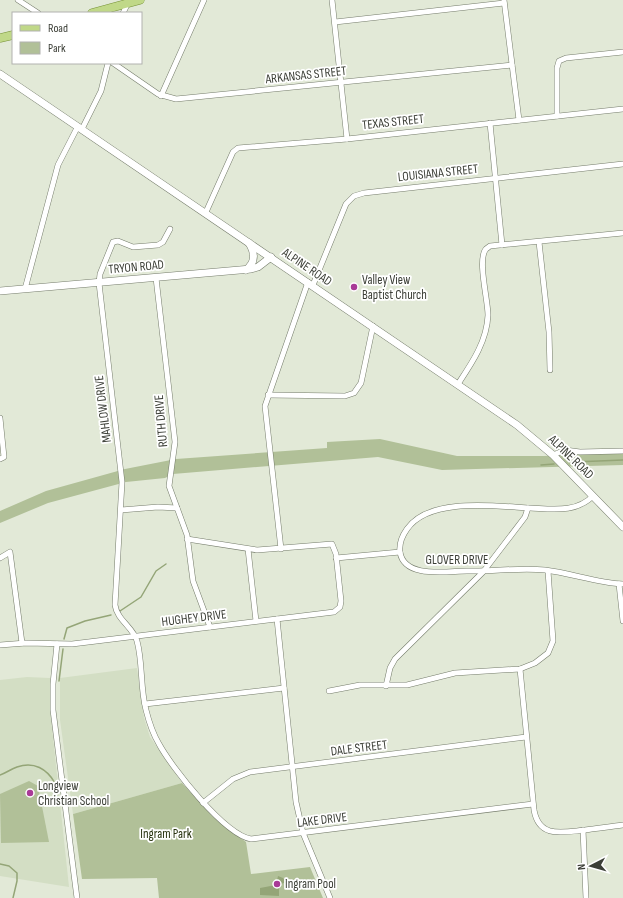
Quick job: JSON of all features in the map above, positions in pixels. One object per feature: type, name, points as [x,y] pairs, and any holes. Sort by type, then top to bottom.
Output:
[{"type":"main road","points":[[95,12],[140,0]]},
{"type":"main road","points":[[0,38],[12,35]]},
{"type":"main road","name":"ALPINE ROAD","points":[[0,74],[206,212],[517,425],[553,455],[623,527]]},
{"type":"main road","points":[[246,270],[254,259],[252,249],[248,241]]},
{"type":"main road","name":"TRYON ROAD","points":[[0,291],[246,270],[258,267],[272,257]]},
{"type":"street","points":[[18,0],[36,12]]},
{"type":"street","points":[[161,96],[204,0]]},
{"type":"street","points":[[332,0],[347,139]]},
{"type":"street","points":[[123,12],[128,2]]},
{"type":"street","points":[[335,22],[504,2],[519,120]]},
{"type":"street","points":[[557,116],[558,62],[566,58],[623,52]]},
{"type":"street","points":[[25,289],[58,165],[101,91],[108,64]]},
{"type":"street","name":"ARKANSAS STREET","points":[[114,64],[161,96],[181,99],[512,65]]},
{"type":"street","name":"TEXAS STREET","points":[[206,212],[236,148],[347,139],[623,109]]},
{"type":"street","points":[[490,123],[502,246]]},
{"type":"street","name":"LOUISIANA STREET","points":[[281,549],[265,411],[268,395],[310,284],[346,204],[354,196],[400,188],[623,164]]},
{"type":"street","name":"MAHLOW DRIVE","points":[[135,636],[118,614],[115,605],[122,473],[99,283],[100,274],[113,242],[118,241],[133,247],[158,245],[163,242],[170,229]]},
{"type":"street","points":[[458,384],[478,352],[486,328],[488,308],[483,253],[487,247],[623,233]]},
{"type":"street","points":[[540,242],[550,332],[550,370]]},
{"type":"street","name":"RUTH DRIVE","points":[[156,278],[175,442],[169,486],[187,539],[191,575],[210,627]]},
{"type":"street","points":[[268,395],[317,394],[342,396],[354,393],[360,383],[373,326]]},
{"type":"street","points":[[0,418],[4,457],[0,459]]},
{"type":"street","points":[[553,455],[565,450],[580,452],[623,451]]},
{"type":"street","points":[[187,539],[248,549],[264,550],[331,543],[334,547],[336,558],[400,552],[401,540],[408,528],[417,518],[430,511],[475,506],[568,509],[584,504],[593,496]]},
{"type":"street","points":[[121,510],[161,507],[177,508]]},
{"type":"street","points":[[386,686],[390,668],[395,659],[483,572],[525,517],[528,508]]},
{"type":"street","points":[[248,549],[256,621]]},
{"type":"street","points":[[0,558],[10,552],[22,643]]},
{"type":"street","name":"GLOVER DRIVE","points":[[400,552],[406,564],[417,570],[483,572],[525,569],[548,571],[621,584]]},
{"type":"street","name":"HUGHEY DRIVE","points":[[0,645],[22,643],[72,644],[334,612],[339,609],[341,601],[336,558]]},
{"type":"street","points":[[329,691],[358,685],[410,685],[459,672],[520,668],[541,659],[548,653],[552,644],[553,633],[548,571]]},
{"type":"street","points":[[621,584],[623,621]]},
{"type":"street","points":[[277,619],[296,802],[303,833],[330,898]]},
{"type":"street","name":"LAKE DRIVE","points":[[135,636],[139,649],[145,704],[151,726],[158,742],[203,803],[245,838],[254,839],[533,804]]},
{"type":"street","points":[[57,644],[53,684],[54,713],[77,898]]},
{"type":"street","points":[[520,668],[533,804],[537,820],[546,830],[558,833],[623,825]]},
{"type":"street","points":[[145,704],[284,688]]},
{"type":"street","name":"DALE STREET","points":[[203,803],[230,781],[241,775],[526,737]]},
{"type":"street","points":[[583,830],[586,898]]},
{"type":"shaded area","name":"Longview Christian School","points":[[137,668],[144,718],[150,737],[182,783],[73,814],[60,720],[60,678]]},
{"type":"shaded area","name":"Longview Christian School","points":[[27,677],[50,678],[50,709],[69,887],[0,876],[0,680]]},
{"type":"shaded area","points":[[278,876],[283,878],[286,882],[279,885],[279,896],[260,895],[260,888],[276,885]]},
{"type":"green space","points":[[380,439],[457,456],[544,456],[623,452],[623,465],[442,470],[378,457],[173,474],[165,478],[126,482],[48,503],[0,523],[0,511],[46,491],[125,469],[176,459],[327,448],[327,442]]},
{"type":"green space","points":[[29,781],[38,786],[49,842],[1,843],[0,794]]},
{"type":"green space","name":"Ingram Park","points":[[182,783],[212,816],[246,842],[251,874],[310,867],[323,898],[159,898],[157,878],[82,879],[73,814]]},
{"type":"waterway","points":[[574,462],[623,460]]},
{"type":"waterway","points":[[541,465],[554,464]]},
{"type":"waterway","points":[[120,611],[141,597],[156,571],[166,564]]},
{"type":"waterway","points":[[64,639],[67,628],[85,621],[111,615]]},
{"type":"waterway","points":[[59,681],[63,649]]},
{"type":"waterway","points":[[0,775],[17,767],[29,765],[44,770],[55,783],[58,783]]},
{"type":"waterway","points":[[0,864],[9,866],[17,873],[17,881],[13,898]]},
{"type":"place","name":"Valley View Baptist Church","points":[[354,287]]},
{"type":"place","name":"Longview Christian School","points":[[30,793]]},
{"type":"place","name":"Ingram Pool","points":[[277,884]]}]
